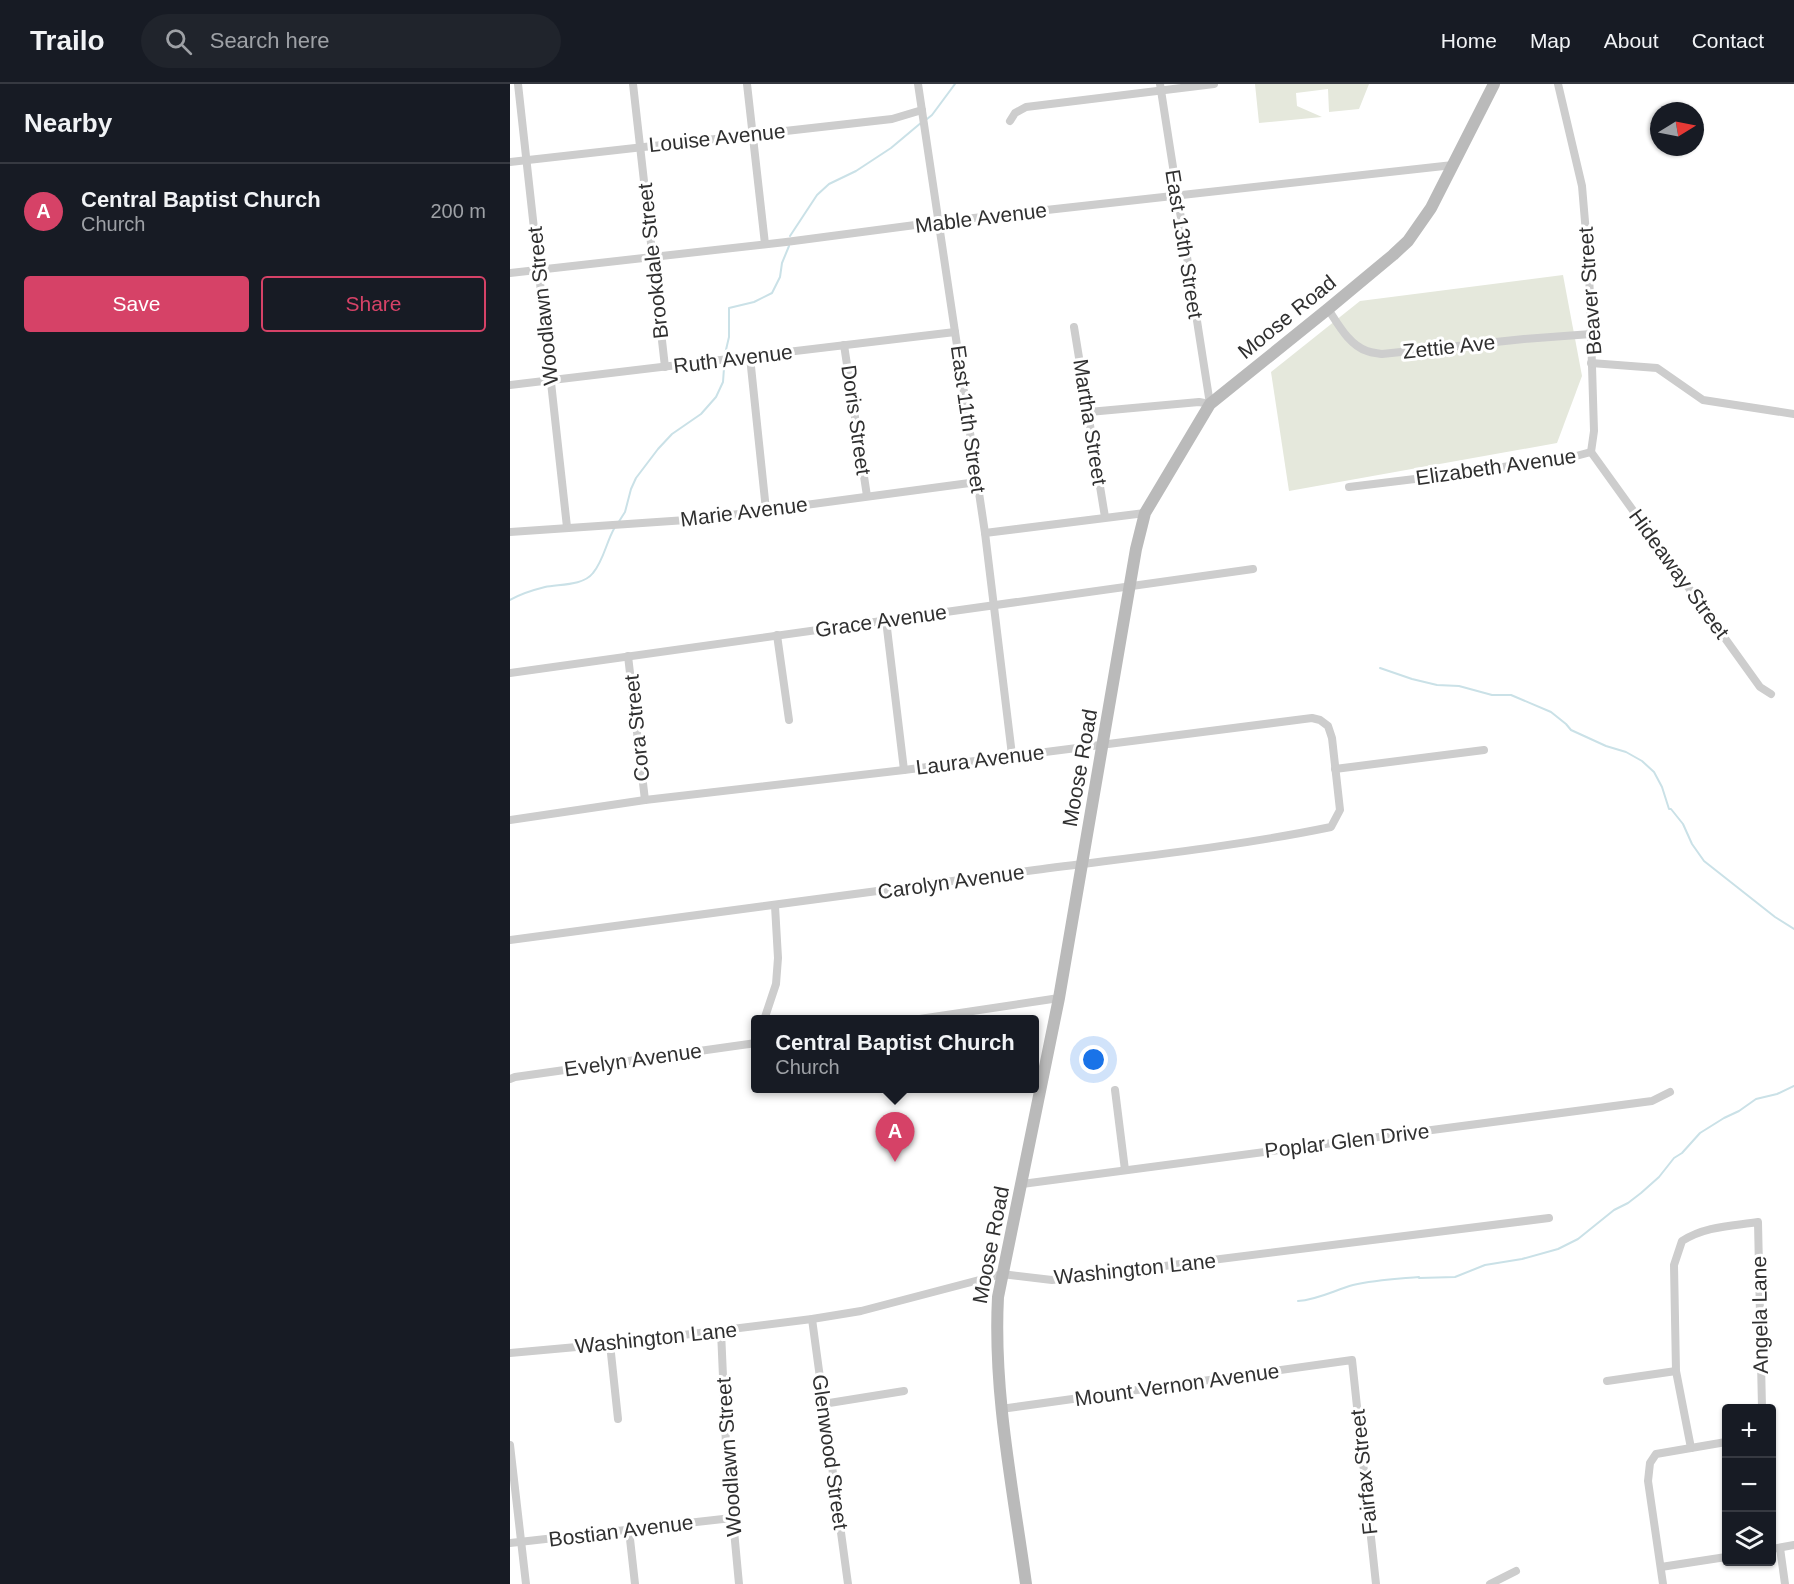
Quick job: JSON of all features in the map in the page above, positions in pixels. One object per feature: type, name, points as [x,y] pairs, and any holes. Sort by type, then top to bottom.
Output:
[{"type":"street","name":"Woodlawn Street","points":[[518,84],[567,527]]},
{"type":"street","name":"Brookdale Street","points":[[633,84],[665,367]]},
{"type":"street","points":[[747,84],[765,244]]},
{"type":"street","name":"East 11th Street","points":[[918,84],[977,482],[1012,755]]},
{"type":"street","points":[[1010,121],[1015,113],[1026,106],[1160,87],[1214,84]]},
{"type":"street","name":"Moose Road","points":[[1026,1584],[997,1371],[998,1297],[1059,998],[1144,513],[1210,404],[1328,309],[1408,240],[1431,208],[1494,84]]},
{"type":"street","name":"Beaver Street","points":[[1558,84],[1582,186],[1589,269],[1592,363],[1657,368],[1703,400],[1794,414]]},
{"type":"street","name":"East 13th Street","points":[[1160,87],[1210,404]]},
{"type":"street","name":"Louise Avenue","points":[[510,162],[892,119],[923,113]]},
{"type":"street","name":"Mable Avenue","points":[[510,273],[938,222],[1453,165]]},
{"type":"street","name":"Zettie Ave","points":[[1328,309],[1340,328],[1356,345],[1367,351],[1382,354],[1591,334]]},
{"type":"street","name":"Martha Street","points":[[1074,327],[1105,517]]},
{"type":"street","name":"Ruth Avenue","points":[[510,385],[955,332]]},
{"type":"street","name":"Doris Street","points":[[844,345],[867,495]]},
{"type":"street","points":[[750,357],[766,510]]},
{"type":"street","name":"Elizabeth Avenue","points":[[1349,487],[1456,474],[1591,452],[1594,431],[1592,363]]},
{"type":"street","points":[[1089,412],[1199,402],[1210,404]]},
{"type":"street","name":"Hideaway Street","points":[[1591,452],[1760,687],[1771,694]]},
{"type":"street","name":"Marie Avenue","points":[[510,532],[701,519],[977,482]]},
{"type":"street","points":[[984,533],[1144,513]]},
{"type":"street","name":"Grace Avenue","points":[[510,672],[1253,569]]},
{"type":"street","points":[[885,620],[904,770]]},
{"type":"street","points":[[777,635],[789,720]]},
{"type":"street","name":"Cora Street","points":[[628,656],[645,800]]},
{"type":"street","name":"Laura Avenue","points":[[510,820],[645,800],[904,770],[1311,718],[1320,720],[1328,726],[1332,738],[1335,769]]},
{"type":"street","points":[[1335,769],[1484,750]]},
{"type":"street","name":"Carolyn Avenue","points":[[510,940],[1198,849],[1331,827],[1340,810],[1335,769]]},
{"type":"street","points":[[766,1015],[776,984],[778,958],[775,906]]},
{"type":"street","points":[[946,1015],[1059,998]]},
{"type":"street","name":"Evelyn Avenue","points":[[510,1079],[751,1044]]},
{"type":"street","points":[[1114,1090],[1125,1170]]},
{"type":"street","name":"Poplar Glen Drive","points":[[1022,1184],[1629,1105],[1652,1101],[1670,1092]]},
{"type":"street","name":"Washington Lane","points":[[510,1353],[610,1344],[812,1319],[861,1311],[1002,1274],[1052,1280],[1549,1218]]},
{"type":"street","name":"Angela Lane","points":[[1676,1371],[1674,1265],[1681,1243],[1692,1234],[1706,1230],[1758,1222],[1762,1404]]},
{"type":"street","name":"Glenwood Street","points":[[812,1319],[848,1584]]},
{"type":"street","name":"Woodlawn Street","points":[[721,1330],[726,1446],[739,1584]]},
{"type":"street","points":[[610,1344],[618,1419]]},
{"type":"street","name":"Mount Vernon Avenue","points":[[1002,1409],[1352,1360]]},
{"type":"street","name":"Fairfax Street","points":[[1352,1360],[1376,1584]]},
{"type":"street","points":[[1607,1381],[1676,1371],[1691,1448]]},
{"type":"street","points":[[823,1404],[904,1391]]},
{"type":"street","points":[[1663,1584],[1648,1480],[1650,1463],[1656,1454],[1722,1443]]},
{"type":"street","points":[[510,1445],[526,1584]]},
{"type":"street","name":"Bostian Avenue","points":[[510,1543],[732,1518]]},
{"type":"street","points":[[629,1530],[635,1584]]},
{"type":"street","points":[[1785,1584],[1776,1549],[1794,1545]]},
{"type":"street","points":[[1661,1567],[1722,1558]]},
{"type":"street","points":[[1490,1584],[1516,1571]]},
{"type":"shaded area","points":[[1255,84],[1369,84],[1359,109],[1329,112],[1328,89],[1296,93],[1297,106],[1322,117],[1259,123]]},
{"type":"shaded area","points":[[1563,275],[1582,376],[1557,443],[1289,491],[1271,372],[1360,301]]},
{"type":"waterway","points":[[927,119],[955,84]]},
{"type":"waterway","points":[[790,236],[817,195],[829,184],[856,171],[891,148],[922,122]]},
{"type":"waterway","points":[[618,523],[625,512],[636,478],[658,449],[672,434],[701,414],[716,397],[723,382],[729,337],[729,308],[754,302],[772,293],[780,277],[782,263],[789,246]]},
{"type":"waterway","points":[[510,600],[536,589],[577,582],[589,577],[600,562],[615,527]]},
{"type":"waterway","points":[[1380,668],[1437,685],[1459,686],[1492,695],[1511,695],[1551,712],[1571,730],[1606,746],[1626,752],[1642,761],[1654,772],[1669,809],[1683,824],[1692,844],[1704,861],[1775,917],[1794,929]]},
{"type":"waterway","points":[[1298,1301],[1370,1282],[1419,1277],[1455,1277],[1485,1265],[1522,1259],[1558,1249],[1578,1239],[1614,1210],[1641,1193],[1700,1133],[1756,1099],[1777,1094],[1794,1086]]},
{"type":"place","name":"Central Baptist Church","points":[[895,1162]]}]
